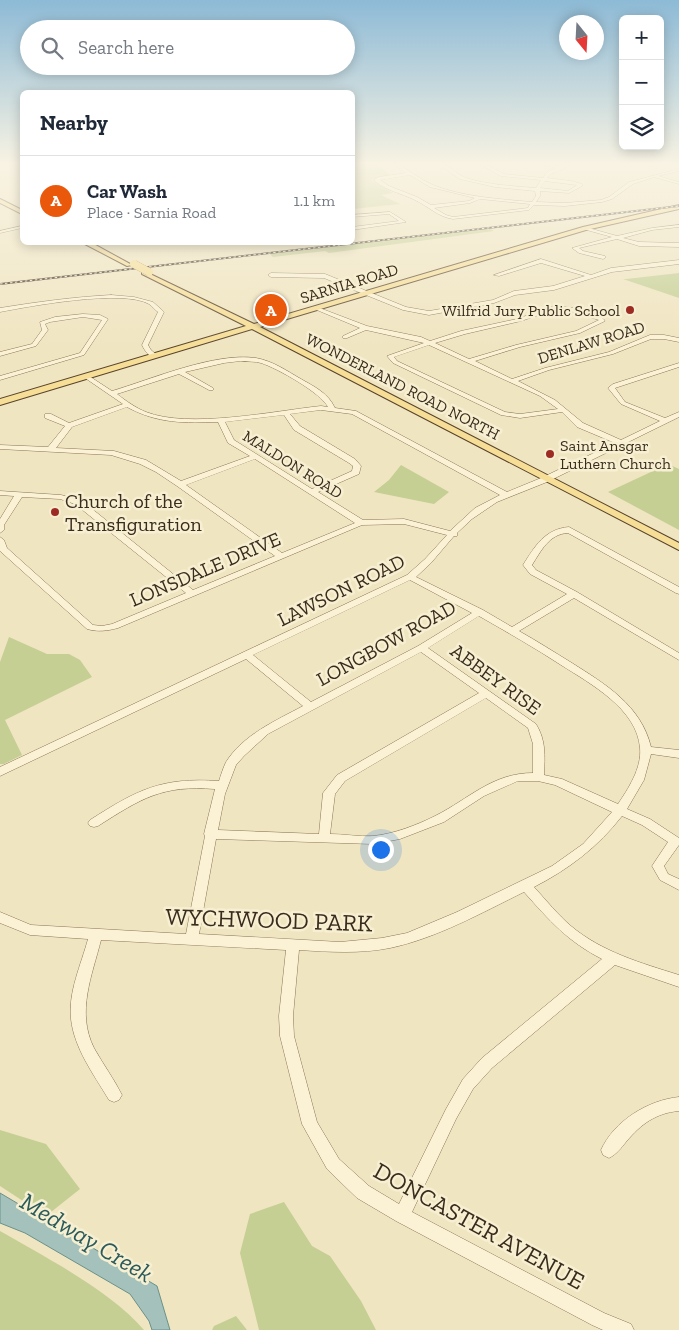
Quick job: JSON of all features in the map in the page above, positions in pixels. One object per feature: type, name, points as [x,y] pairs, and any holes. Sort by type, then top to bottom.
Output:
[{"type":"main road","name":"SARNIA ROAD","points":[[0,403],[608,224]]},
{"type":"main road","name":"WONDERLAND ROAD NORTH","points":[[90,245],[131,264]]},
{"type":"main road","name":"WONDERLAND ROAD NORTH","points":[[96,245],[679,541]]},
{"type":"main road","name":"SARNIA ROAD","points":[[88,378],[155,356],[259,328]]},
{"type":"main road","name":"WONDERLAND ROAD NORTH","points":[[551,476],[679,547]]},
{"type":"street","points":[[355,229],[389,224]]},
{"type":"street","points":[[603,258],[581,252],[575,248],[618,239],[652,229],[679,226]]},
{"type":"street","points":[[0,232],[20,227]]},
{"type":"street","points":[[587,229],[639,244],[679,245]]},
{"type":"street","points":[[671,246],[679,250]]},
{"type":"street","points":[[497,275],[541,261],[590,276]]},
{"type":"street","points":[[271,275],[325,276],[414,312],[429,313],[494,300],[514,293],[554,288],[611,270],[679,262]]},
{"type":"street","points":[[0,310],[67,298],[127,298],[149,302],[157,305],[161,312],[146,345],[148,352],[155,356]]},
{"type":"street","points":[[10,299],[18,307]]},
{"type":"street","points":[[469,361],[518,346],[578,332],[602,321],[596,317],[571,309],[554,308],[530,317],[462,332],[429,342],[394,353],[390,358],[510,416],[564,410]]},
{"type":"street","points":[[318,309],[365,328],[412,336],[429,342],[553,400],[580,425],[621,443]]},
{"type":"street","points":[[0,354],[34,345],[45,330],[42,323],[49,320],[74,316],[101,316],[105,319],[82,354],[0,378]]},
{"type":"street","points":[[345,337],[365,328]]},
{"type":"street","name":"DENLAW ROAD","points":[[512,381],[547,369],[611,353],[650,337],[679,340]]},
{"type":"street","points":[[111,394],[218,362],[238,359],[256,360],[271,365],[326,397],[332,408]]},
{"type":"street","points":[[666,421],[623,402],[611,388],[615,385],[679,365]]},
{"type":"street","points":[[181,373],[210,389]]},
{"type":"street","points":[[88,378],[128,405],[161,418],[198,422],[332,408],[354,412],[505,494]]},
{"type":"street","points":[[51,449],[68,425],[128,405]]},
{"type":"street","points":[[286,413],[297,428],[352,461],[357,466],[356,472],[349,477],[312,492]]},
{"type":"street","name":"LAWSON ROAD","points":[[0,772],[410,576],[425,566],[478,510],[505,494],[551,476],[679,414]]},
{"type":"street","points":[[48,416],[68,425]]},
{"type":"street","name":"MALDON ROAD","points":[[221,420],[231,441],[361,523]]},
{"type":"street","points":[[0,447],[111,453],[129,457],[159,470],[281,556]]},
{"type":"street","points":[[180,484],[254,457]]},
{"type":"street","points":[[0,493],[62,497],[78,502],[194,594]]},
{"type":"street","points":[[0,530],[0,525],[20,494]]},
{"type":"street","name":"LONSDALE DRIVE","points":[[0,540],[3,549],[90,627],[102,628],[115,626],[194,594],[361,523],[404,521],[454,534]]},
{"type":"street","points":[[679,591],[575,531],[562,529],[546,538],[527,565],[533,572],[574,594],[679,657]]},
{"type":"street","points":[[410,576],[514,630],[585,675],[621,702],[636,723],[646,750],[679,754]]},
{"type":"street","points":[[514,630],[574,594]]},
{"type":"street","name":"LONGBOW ROAD","points":[[190,940],[210,834],[222,785],[231,764],[252,740],[264,731],[421,648],[480,612]]},
{"type":"street","name":"ABBEY RISE","points":[[421,648],[523,718],[538,736],[540,748],[538,777]]},
{"type":"street","name":"LONGBOW ROAD","points":[[248,655],[310,707]]},
{"type":"street","points":[[324,838],[329,793],[334,784],[487,693]]},
{"type":"street","name":"WYCHWOOD PARK","points":[[0,917],[30,930],[96,936],[340,947],[381,945],[434,930],[549,874],[577,855],[601,832],[634,790],[641,775],[646,750]]},
{"type":"street","points":[[210,834],[373,840],[400,835],[440,819],[480,793],[505,781],[518,777],[538,777],[581,791],[646,822],[677,842],[658,866],[664,877],[679,885]]},
{"type":"street","points":[[94,823],[126,803],[155,789],[182,784],[222,785]]},
{"type":"street","points":[[525,885],[566,929],[612,959],[679,981]]},
{"type":"street","points":[[96,936],[78,1008],[78,1016],[87,1046],[114,1095]]},
{"type":"street","name":"DONCASTER AVENUE","points":[[293,945],[286,1016],[287,1036],[310,1124],[333,1164],[363,1192],[402,1215],[598,1318],[625,1330]]},
{"type":"street","points":[[402,1215],[451,1114],[468,1084],[487,1063],[612,959]]},
{"type":"street","points":[[609,1150],[624,1131],[648,1111],[660,1106],[679,1104]]},
{"type":"green space","points":[[490,229],[494,231],[329,253],[325,251],[273,257],[270,254]]},
{"type":"green space","points":[[679,273],[679,298],[623,279],[626,279]]},
{"type":"green space","points":[[668,464],[679,469],[679,530],[608,492]]},
{"type":"green space","points":[[401,465],[449,492],[434,504],[374,492],[389,480]]},
{"type":"green space","points":[[9,637],[47,654],[69,654],[80,660],[92,677],[5,720],[22,755],[4,764],[0,764],[0,662]]},
{"type":"green space","points":[[0,1130],[46,1144],[80,1189],[46,1216],[0,1186]]},
{"type":"green space","points":[[284,1202],[312,1246],[330,1256],[361,1301],[376,1330],[259,1330],[240,1253],[250,1214]]},
{"type":"green space","points":[[0,1231],[57,1263],[96,1288],[144,1330],[0,1330]]},
{"type":"green space","points":[[236,1316],[247,1330],[212,1330],[214,1326]]},
{"type":"water","name":"Medway Creek","points":[[0,1193],[157,1286],[170,1330],[152,1330],[149,1321],[130,1294],[25,1233],[0,1223]]},
{"type":"railway","points":[[355,243],[522,224]]},
{"type":"railway","points":[[0,284],[340,245]]},
{"type":"place","name":"Car Wash","points":[[271,310]]},
{"type":"place","name":"Wilfrid Jury Public School","points":[[630,310]]},
{"type":"place","name":"Saint Ansgar Luthern Church","points":[[550,454]]},
{"type":"place","name":"Church of the Transfiguration","points":[[55,512]]}]
